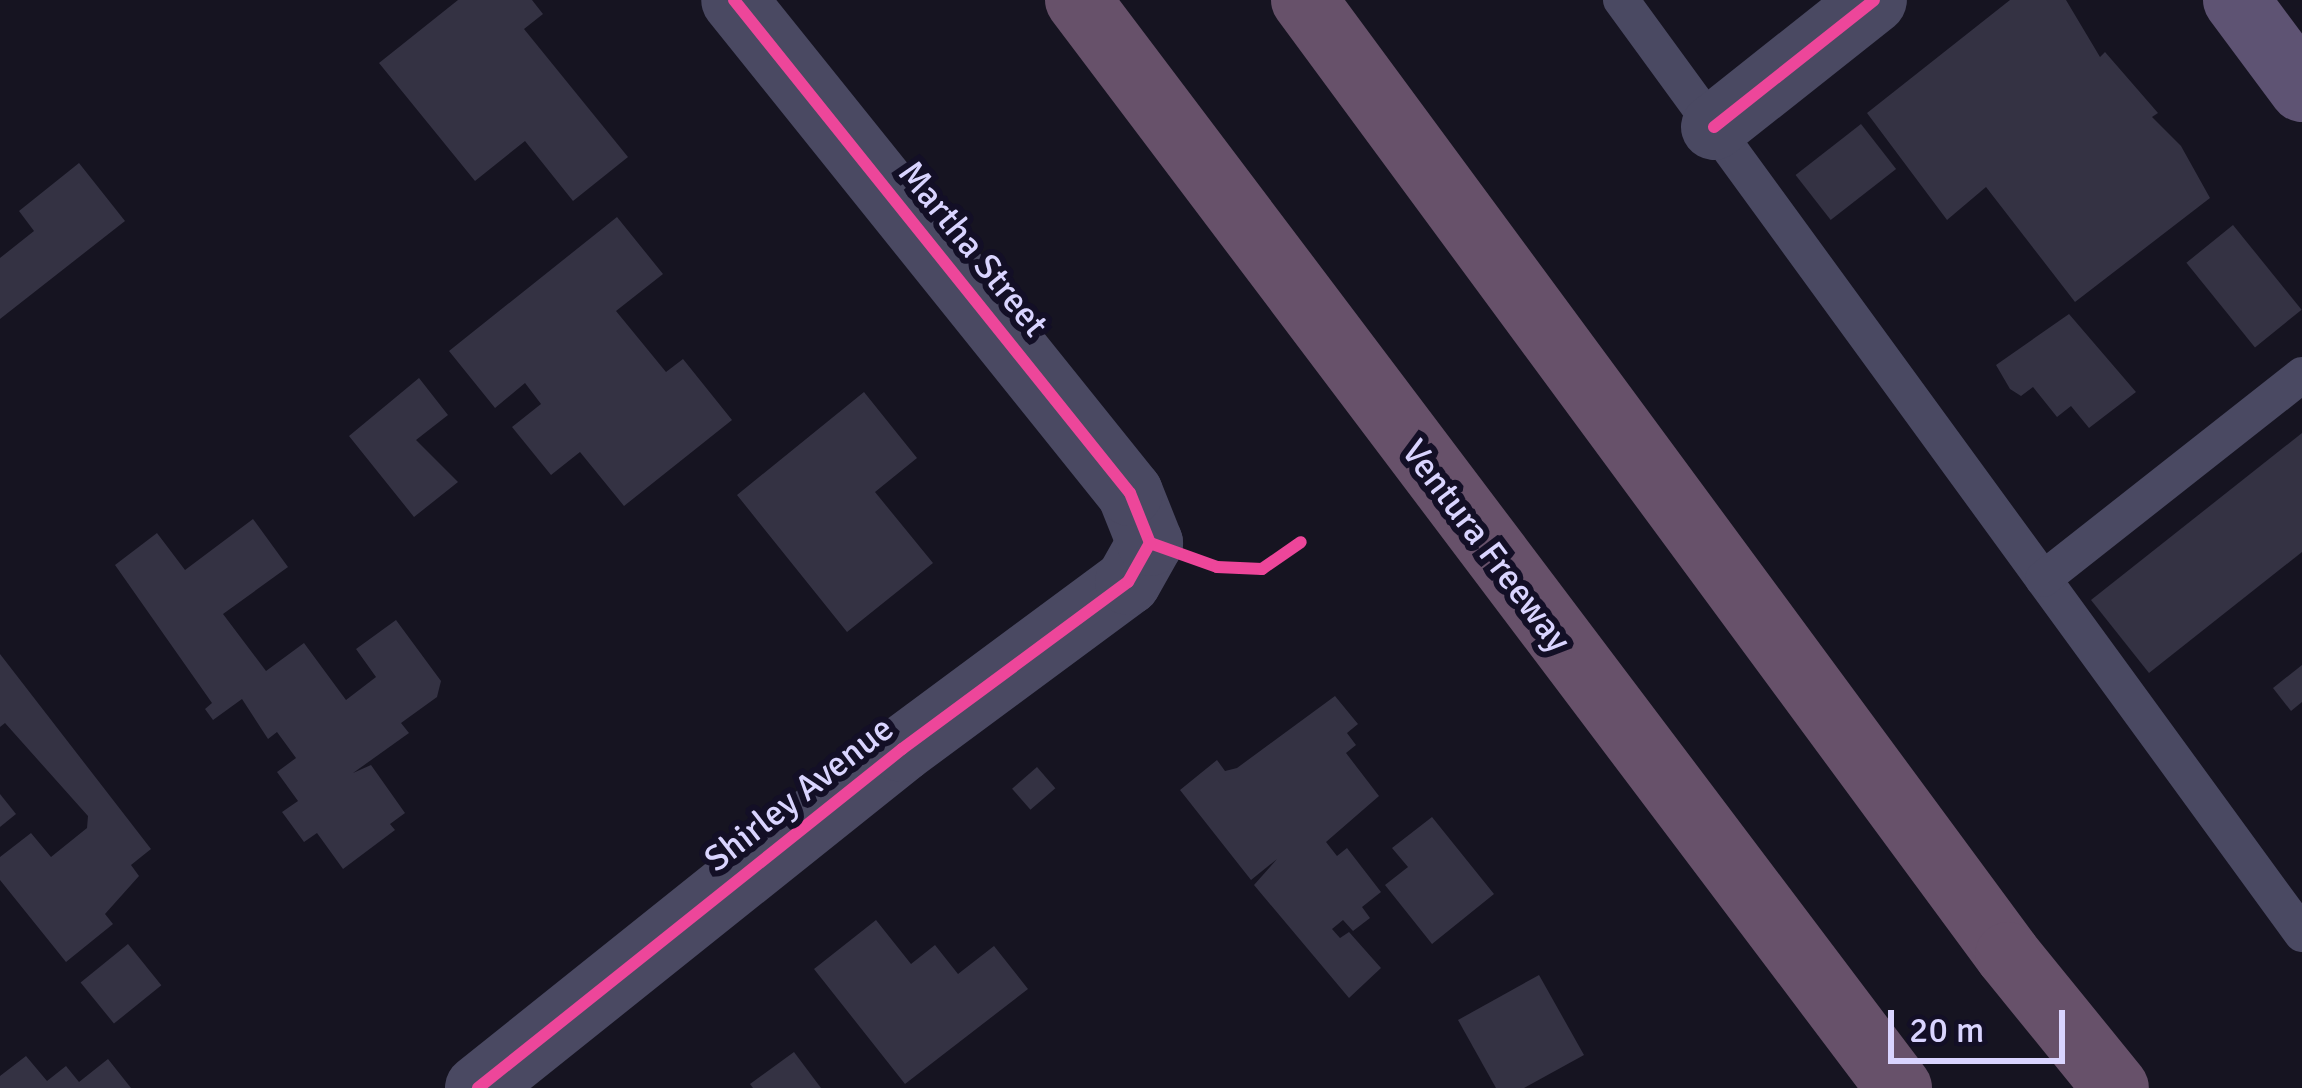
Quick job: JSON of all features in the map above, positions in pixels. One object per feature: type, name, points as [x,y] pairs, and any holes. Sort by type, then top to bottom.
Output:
[{"type":"highway","name":"Ventura Freeway","points":[[1078,0],[1899,1088]]},
{"type":"highway","points":[[1304,0],[2008,955],[2116,1088]]},
{"type":"main road","points":[[2236,0],[2302,89]]},
{"type":"street","name":"Martha Street","points":[[734,0],[1130,494],[1150,543]]},
{"type":"street","points":[[1714,127],[1874,0]]},
{"type":"street","name":"Shirley Avenue","points":[[478,1088],[902,749],[1128,582],[1150,543]]},
{"type":"lane","points":[[1621,0],[2302,934]]},
{"type":"lane","points":[[2043,579],[2302,375]]},
{"type":"building","points":[[458,0],[532,0],[543,14],[524,29],[628,157],[573,201],[525,141],[475,181],[379,63]]},
{"type":"building","points":[[2010,0],[2066,0],[2100,57],[2105,52],[2158,113],[2152,117],[2181,146],[2210,198],[2075,302],[1986,187],[1947,220],[1867,113]]},
{"type":"building","points":[[1861,124],[1896,169],[1831,220],[1796,175]]},
{"type":"building","points":[[79,163],[125,221],[0,319],[0,258],[34,231],[19,211]]},
{"type":"building","points":[[617,217],[663,274],[616,311],[666,372],[683,359],[732,420],[624,506],[580,452],[551,475],[512,427],[541,404],[525,383],[495,408],[449,351]]},
{"type":"building","points":[[2233,225],[2302,310],[2255,347],[2186,263]]},
{"type":"building","points":[[2069,314],[2136,392],[2089,428],[2071,406],[2057,417],[2033,387],[2021,396],[2010,389],[1996,365]]},
{"type":"building","points":[[419,378],[448,415],[416,440],[458,482],[414,517],[349,436]]},
{"type":"building","points":[[864,392],[917,458],[875,492],[933,563],[847,632],[737,495]]},
{"type":"building","points":[[2302,433],[2302,552],[2149,673],[2091,600]]},
{"type":"building","points":[[253,519],[288,567],[223,614],[266,671],[304,643],[346,700],[376,677],[356,649],[396,620],[441,681],[437,697],[401,723],[409,733],[353,773],[371,765],[405,813],[390,824],[395,830],[343,869],[317,833],[304,842],[282,812],[298,801],[277,772],[296,758],[277,732],[268,739],[242,699],[213,720],[205,709],[212,703],[115,565],[157,533],[185,570]]},
{"type":"building","points":[[0,654],[151,849],[131,865],[139,876],[105,914],[113,924],[66,962],[0,880],[0,857],[31,833],[51,857],[87,828],[88,816],[5,723],[0,727]]},
{"type":"building","points":[[2302,665],[2302,702],[2291,711],[2273,688]]},
{"type":"building","points":[[1335,696],[1358,724],[1347,733],[1356,745],[1346,753],[1379,796],[1326,842],[1337,856],[1347,848],[1381,892],[1362,907],[1370,918],[1353,931],[1343,920],[1332,929],[1340,938],[1349,932],[1381,968],[1349,998],[1254,885],[1277,859],[1251,880],[1180,790],[1217,760],[1225,771],[1237,768]]},
{"type":"building","points":[[1037,767],[1055,788],[1030,810],[1012,789]]},
{"type":"building","points":[[0,794],[16,814],[0,827]]},
{"type":"building","points":[[1432,817],[1494,894],[1432,944],[1385,885],[1408,867],[1392,848]]},
{"type":"building","points":[[876,920],[911,964],[935,945],[958,974],[994,946],[1028,989],[905,1084],[814,969]]},
{"type":"building","points":[[128,944],[161,985],[114,1024],[81,982]]},
{"type":"building","points":[[1539,975],[1584,1055],[1524,1088],[1496,1088],[1458,1020]]},
{"type":"building","points":[[794,1052],[821,1088],[753,1088],[750,1084]]},
{"type":"building","points":[[26,1056],[47,1081],[66,1066],[79,1082],[108,1059],[131,1088],[0,1088],[0,1076]]},
{"type":"cycle path","points":[[734,0],[1130,493],[1150,543]]},
{"type":"cycle path","points":[[1714,127],[1874,0]]},
{"type":"cycle path","points":[[1150,543],[1217,567],[1262,569],[1301,542]]},
{"type":"cycle path","points":[[478,1088],[902,749],[1128,582],[1150,543]]}]
